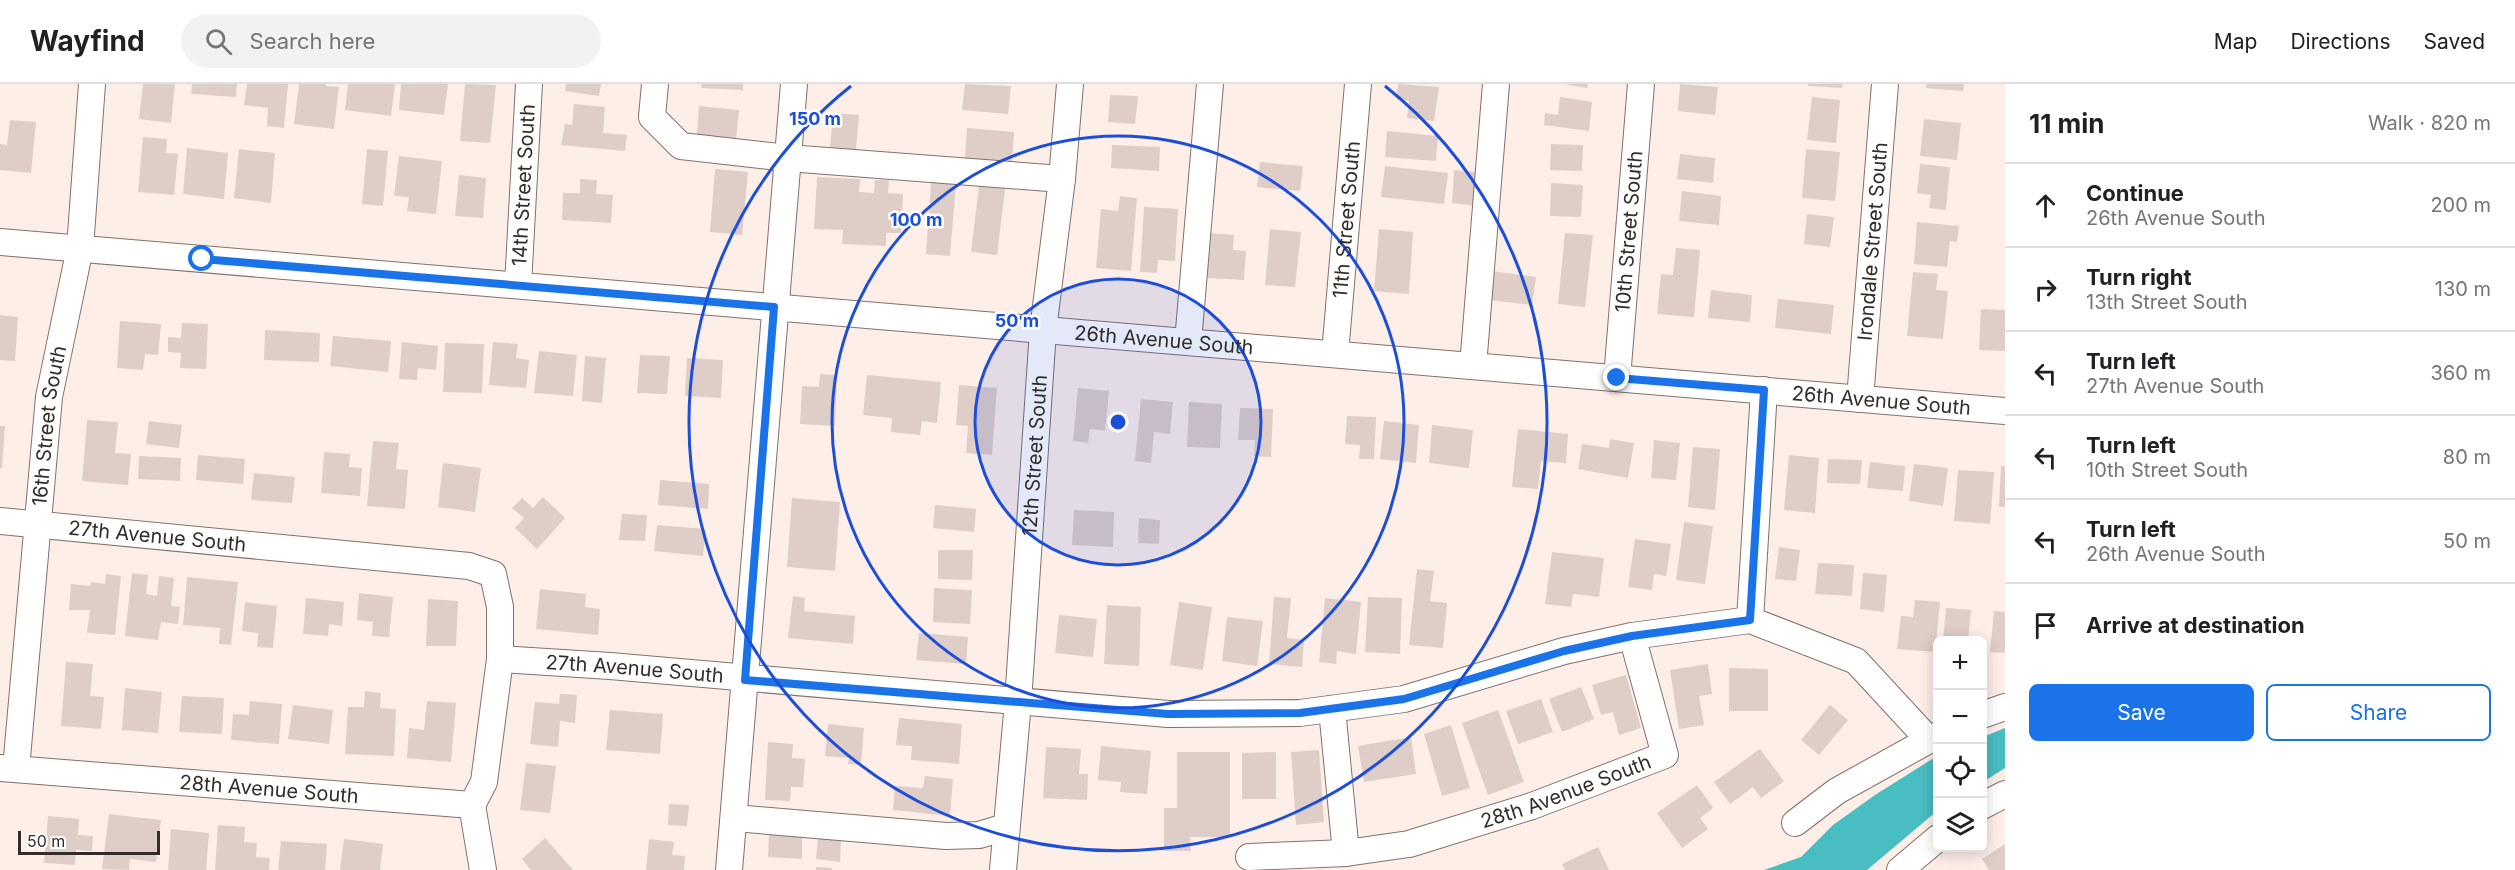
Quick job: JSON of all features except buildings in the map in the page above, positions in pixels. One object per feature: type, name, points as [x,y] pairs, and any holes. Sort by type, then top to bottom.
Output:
[{"type":"street","name":"16th Street South","points":[[8,768],[37,524],[49,397],[80,248],[92,84]]},
{"type":"street","name":"14th Street South","points":[[518,285],[529,84]]},
{"type":"street","points":[[655,84],[652,117],[681,146],[788,158],[1062,179]]},
{"type":"street","points":[[729,870],[794,84]]},
{"type":"street","name":"12th Street South","points":[[1002,870],[1018,702],[1043,330],[1062,179],[1070,84]]},
{"type":"street","points":[[1188,342],[1210,84]]},
{"type":"street","name":"11th Street South","points":[[1335,354],[1358,84]]},
{"type":"street","points":[[1473,366],[1497,84]]},
{"type":"street","name":"10th Street South","points":[[1617,378],[1641,84]]},
{"type":"street","name":"Irondale Street South","points":[[1860,399],[1885,84]]},
{"type":"street","name":"26th Avenue South","points":[[0,242],[2005,411]]},
{"type":"street","points":[[1750,620],[1764,390]]},
{"type":"street","name":"27th Avenue South","points":[[0,521],[469,566],[493,573],[500,607],[500,659],[610,666],[745,680],[1168,714],[1300,713],[1404,699],[1564,651],[1632,636],[1750,620],[1856,661],[1933,737]]},
{"type":"street","name":"28th Avenue South","points":[[1249,857],[1346,853],[1420,841],[1532,806],[1665,755],[1632,636]]},
{"type":"street","points":[[483,870],[472,806],[484,782],[500,659]]},
{"type":"street","points":[[1987,714],[2005,707]]},
{"type":"street","points":[[1332,709],[1346,853]]},
{"type":"street","points":[[1795,823],[1837,791],[1933,737]]},
{"type":"street","name":"28th Avenue South","points":[[8,768],[472,806]]},
{"type":"street","points":[[1987,804],[2005,794]]},
{"type":"street","points":[[734,818],[946,837],[979,835],[1006,827]]},
{"type":"street","points":[[1900,870],[1933,842]]},
{"type":"water","points":[[2005,728],[2005,768],[1987,779],[1987,744],[1987,735]]},
{"type":"water","points":[[1933,759],[1933,814],[1867,870],[1764,870],[1801,857],[1833,825]]},
{"type":"route","points":[[202,259],[774,307],[745,680],[1168,714],[1300,713],[1404,699],[1564,651],[1632,636],[1750,620],[1764,390],[1617,378]]}]
